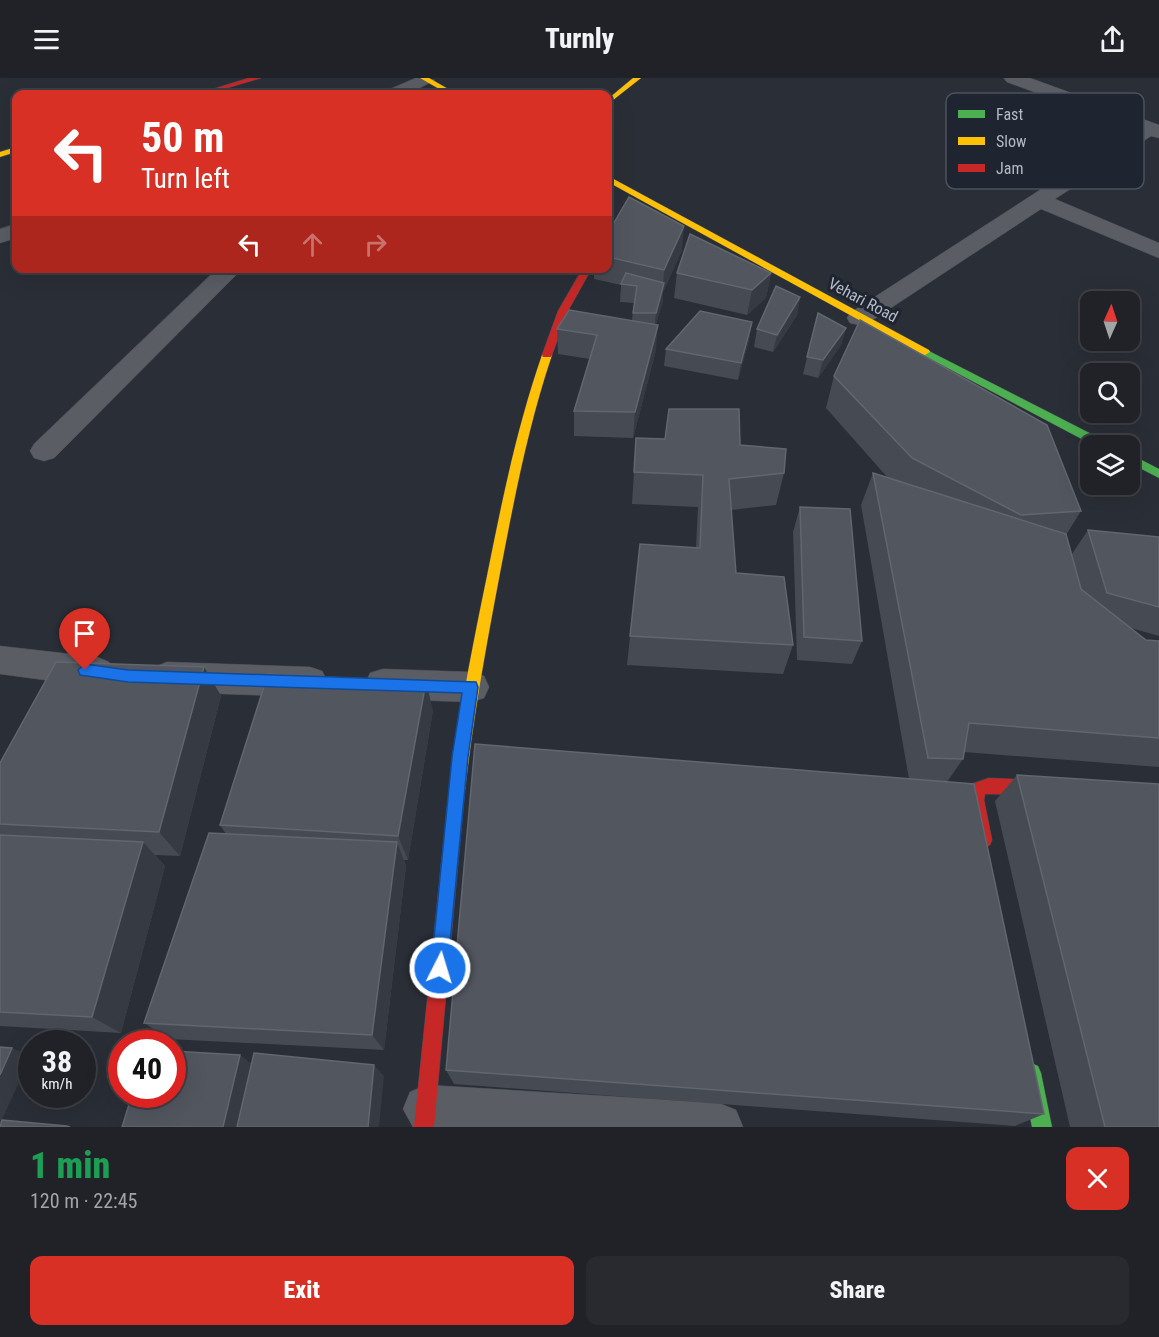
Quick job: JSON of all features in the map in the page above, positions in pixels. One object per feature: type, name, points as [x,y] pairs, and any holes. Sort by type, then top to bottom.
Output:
[{"type":"street","points":[[215,90],[257,78]]},
{"type":"street","points":[[612,99],[637,78]]},
{"type":"street","points":[[402,90],[425,79],[446,90]]},
{"type":"street","points":[[1022,79],[1058,93]]},
{"type":"street","name":"Vehari Road","points":[[612,181],[859,318],[1084,435]]},
{"type":"street","points":[[859,318],[1057,189]]},
{"type":"street","points":[[626,214],[643,199]]},
{"type":"street","points":[[1039,200],[1159,251]]},
{"type":"street","points":[[44,451],[227,273]]},
{"type":"street","points":[[585,273],[563,311],[536,385],[508,502],[471,687],[478,758],[426,1118],[719,1127]]},
{"type":"street","points":[[1140,464],[1159,474]]},
{"type":"street","points":[[0,660],[134,676],[471,687]]},
{"type":"street","points":[[988,858],[976,800],[978,789],[989,785],[1068,789]]},
{"type":"street","points":[[1028,1057],[1042,1127]]},
{"type":"building","points":[[629,197],[684,226],[664,270],[612,258],[612,226]]},
{"type":"building","points":[[690,234],[771,273],[752,290],[677,273]]},
{"type":"building","points":[[626,273],[664,283],[656,313],[633,313],[637,286],[621,284]]},
{"type":"building","points":[[776,286],[800,297],[777,335],[757,329]]},
{"type":"building","points":[[569,310],[658,325],[635,412],[574,411],[597,335],[557,329]]},
{"type":"building","points":[[700,311],[752,322],[741,363],[666,349]]},
{"type":"building","points":[[818,313],[846,328],[823,360],[807,357]]},
{"type":"building","points":[[860,320],[1047,425],[1081,511],[1021,515],[912,458],[834,376]]},
{"type":"building","points":[[669,409],[739,409],[740,445],[786,449],[784,473],[729,479],[736,573],[784,577],[793,645],[630,636],[640,544],[700,548],[703,475],[634,472],[636,438],[665,439]]},
{"type":"building","points":[[873,473],[1066,534],[1081,589],[1146,640],[1159,641],[1159,738],[969,723],[963,759],[928,758]]},
{"type":"building","points":[[800,507],[850,509],[862,641],[804,637]]},
{"type":"building","points":[[1088,530],[1159,537],[1159,607],[1107,593]]},
{"type":"building","points":[[56,662],[204,667],[159,832],[0,824],[0,763]]},
{"type":"building","points":[[268,674],[426,682],[398,836],[220,825]]},
{"type":"building","points":[[475,744],[974,784],[1044,1114],[446,1070]]},
{"type":"building","points":[[1017,775],[1159,784],[1159,1127],[1105,1127]]},
{"type":"building","points":[[209,833],[397,842],[372,1035],[144,1023]]},
{"type":"building","points":[[0,835],[143,842],[92,1017],[0,1012]]},
{"type":"building","points":[[0,1047],[12,1048],[0,1075]]},
{"type":"building","points":[[186,1052],[240,1055],[223,1127],[122,1127],[128,1108],[186,1108]]},
{"type":"building","points":[[254,1053],[374,1065],[368,1127],[237,1127]]},
{"type":"building","points":[[2,1120],[67,1126],[70,1127],[0,1127]]},
{"type":"traffic: fast","points":[[925,352],[1084,435]]},
{"type":"traffic: fast","points":[[1140,464],[1159,474]]},
{"type":"traffic: fast","points":[[1031,1073],[1042,1127]]},
{"type":"traffic: slow","points":[[424,78],[446,90]]},
{"type":"traffic: slow","points":[[612,99],[637,78]]},
{"type":"traffic: slow","points":[[0,155],[12,150]]},
{"type":"traffic: slow","points":[[612,181],[925,352]]},
{"type":"traffic: slow","points":[[455,809],[472,685],[506,510],[524,431],[547,355]]},
{"type":"traffic: jam","points":[[215,90],[257,78]]},
{"type":"traffic: jam","points":[[547,355],[563,311],[585,273]]},
{"type":"traffic: jam","points":[[984,840],[976,800],[978,789],[989,785],[1053,788]]},
{"type":"traffic: jam","points":[[424,1127],[455,809]]},
{"type":"route","points":[[85,670],[128,676],[471,687],[460,757],[440,968]]}]
